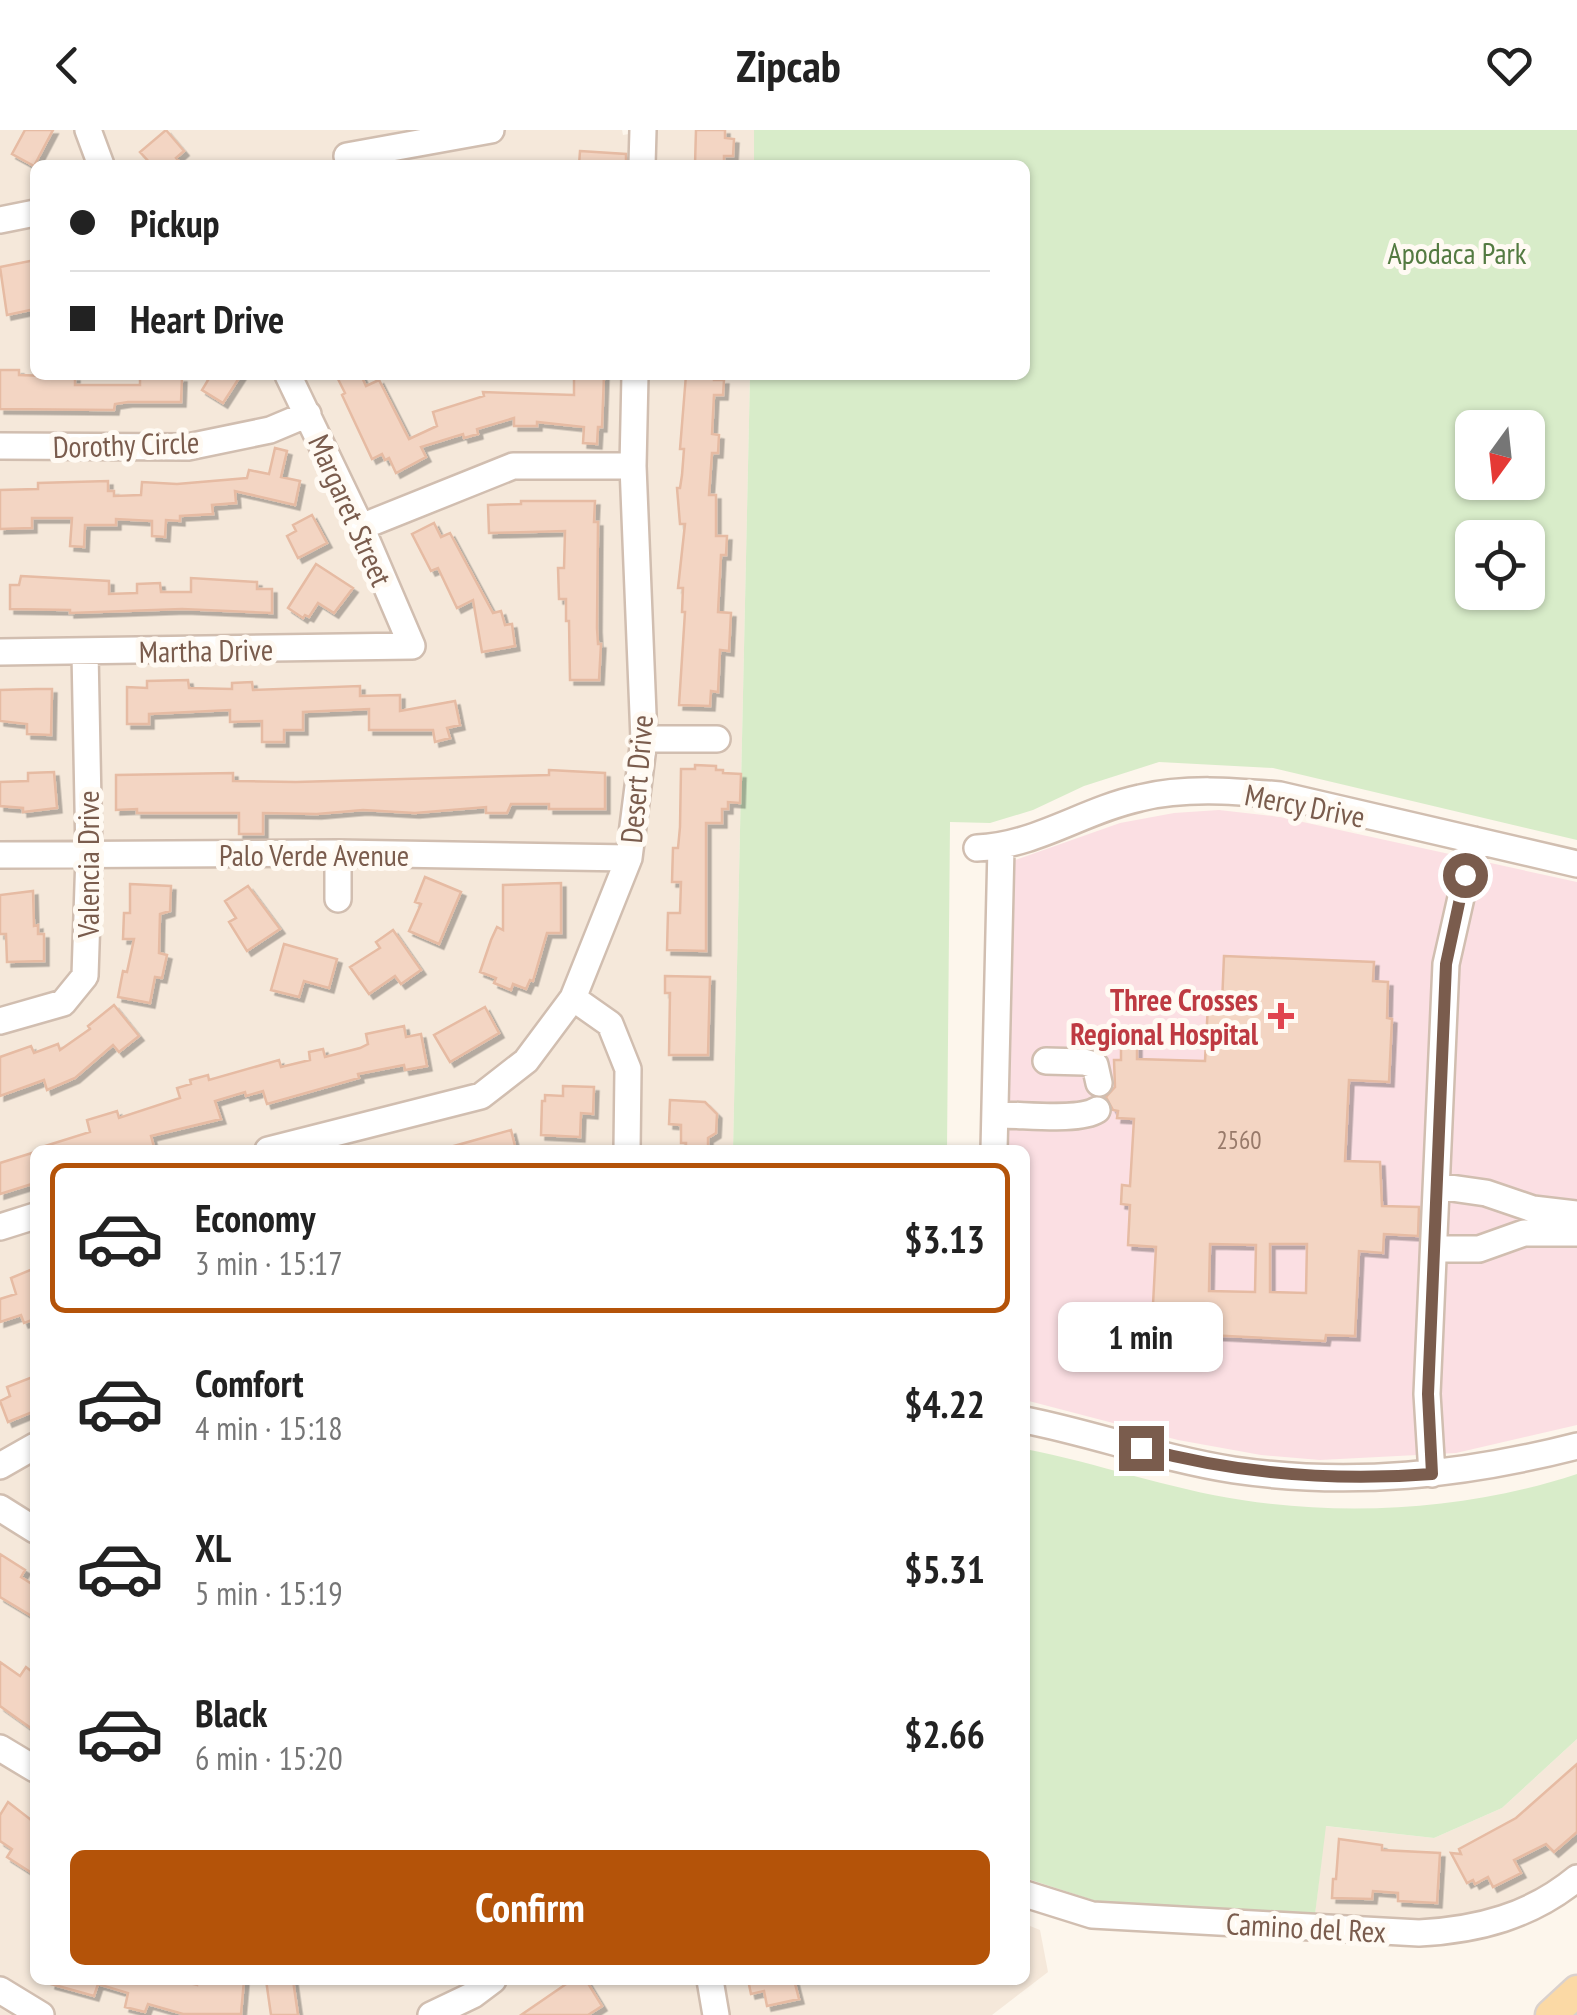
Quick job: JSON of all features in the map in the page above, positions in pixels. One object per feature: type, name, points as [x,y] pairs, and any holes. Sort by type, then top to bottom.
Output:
[{"type":"main road","points":[[1552,2014],[1577,1990]]},
{"type":"street","points":[[88,130],[99,160]]},
{"type":"street","points":[[346,156],[491,130]]},
{"type":"street","points":[[642,160],[643,130]]},
{"type":"street","points":[[0,220],[30,214]]},
{"type":"street","name":"Margaret Street","points":[[291,380],[361,527],[412,646]]},
{"type":"street","name":"Desert Drive","points":[[288,1145],[481,1096],[526,1061],[573,998],[628,858],[644,739],[633,466],[635,380]]},
{"type":"street","name":"Dorothy Circle","points":[[0,446],[188,447],[270,430],[308,414]]},
{"type":"street","points":[[361,527],[513,466],[633,466]]},
{"type":"street","name":"Martha Drive","points":[[0,652],[412,646]]},
{"type":"street","name":"Valencia Drive","points":[[0,1021],[63,1003],[85,976],[89,855],[85,652]]},
{"type":"street","points":[[644,739],[717,739]]},
{"type":"street","name":"Mercy Drive","points":[[995,1115],[989,847],[1142,797],[1196,791],[1280,794],[1577,864]]},
{"type":"street","points":[[1432,1474],[1428,1394],[1446,964],[1474,840]]},
{"type":"street","points":[[338,853],[338,899]]},
{"type":"street","name":"Palo Verde Avenue","points":[[0,855],[338,853],[628,858]]},
{"type":"street","points":[[573,998],[610,1024],[628,1069],[626,1145]]},
{"type":"street","points":[[994,1145],[995,1115],[1093,1114],[1098,1096],[1095,1066],[1046,1061]]},
{"type":"street","points":[[1437,1186],[1577,1214]]},
{"type":"street","points":[[1524,1206],[1524,1233]]},
{"type":"street","points":[[0,1227],[30,1218]]},
{"type":"street","points":[[1434,1248],[1479,1249],[1524,1233],[1577,1233]]},
{"type":"street","points":[[1030,1421],[1234,1470],[1310,1478],[1432,1474],[1514,1462],[1577,1446]]},
{"type":"street","points":[[0,1466],[30,1449]]},
{"type":"street","points":[[0,1508],[30,1527]]},
{"type":"street","points":[[0,1748],[30,1766]]},
{"type":"street","name":"Camino del Rex","points":[[1030,1896],[1092,1915],[1420,1934],[1463,1931],[1514,1916],[1555,1896],[1577,1878]]},
{"type":"street","points":[[431,2015],[486,1985]]},
{"type":"street","points":[[711,1985],[716,2015]]},
{"type":"street","points":[[0,1990],[41,2015]]},
{"type":"shaded area","points":[[0,130],[622,130],[623,135],[651,130],[754,130],[754,160],[30,160],[30,380],[750,380],[733,1145],[30,1145],[30,1985],[1030,1985],[1030,1926],[1040,1930],[1048,1972],[992,2015],[0,2015]]},
{"type":"shaded area","name":"Three Crosses Regional Hospital","points":[[1219,810],[1280,817],[1577,882],[1577,1425],[1456,1453],[1320,1460],[1261,1455],[1178,1440],[1030,1401],[1030,1145],[982,1145],[987,870],[1120,823]]},
{"type":"shaded area","points":[[1577,1739],[1577,1865],[1564,1877],[1516,1903],[1452,1921],[1315,1915],[1325,1826],[1434,1838],[1502,1808]]},
{"type":"green space","name":"Apodaca Park","points":[[754,130],[1577,130],[1577,840],[1273,768],[1159,762],[990,823],[950,822],[947,1145],[733,1145],[750,380],[1030,380],[1030,160],[754,160]]},
{"type":"green space","points":[[1030,1450],[1214,1495],[1326,1508],[1454,1502],[1577,1474],[1577,1739],[1502,1808],[1434,1838],[1326,1826],[1315,1915],[1105,1904],[1030,1880]]},
{"type":"building","points":[[25,130],[53,130],[37,160],[30,160],[30,164],[12,154]]},
{"type":"building","points":[[166,130],[184,151],[178,160],[147,160],[140,152]]},
{"type":"building","points":[[696,130],[725,130],[725,138],[734,139],[733,156],[724,156],[724,160],[695,160]]},
{"type":"building","points":[[580,151],[626,154],[626,160],[579,160]]},
{"type":"building","points":[[30,261],[30,310],[7,315],[0,267]]},
{"type":"building","points":[[0,370],[19,370],[19,375],[30,375],[30,380],[75,380],[75,385],[140,385],[140,380],[182,380],[181,402],[128,402],[115,404],[114,410],[0,409]]},
{"type":"building","points":[[208,380],[238,380],[223,403],[202,390]]},
{"type":"building","points":[[338,380],[363,380],[366,386],[379,380],[409,439],[437,426],[433,412],[484,396],[483,392],[574,395],[574,380],[604,380],[602,427],[598,427],[597,444],[583,443],[584,427],[537,422],[537,426],[514,426],[514,418],[477,429],[478,434],[464,438],[463,434],[421,447],[426,457],[396,473],[389,458],[385,460],[382,454],[372,459],[342,395],[345,393]]},
{"type":"building","points":[[686,380],[724,380],[723,395],[714,395],[712,434],[719,435],[718,453],[712,453],[709,495],[716,495],[716,536],[727,536],[726,555],[721,555],[718,612],[731,613],[729,651],[720,650],[718,692],[711,691],[710,706],[679,705],[685,612],[683,588],[678,588],[685,524],[680,524],[677,488],[684,449],[680,449]]},
{"type":"building","points":[[275,448],[287,451],[281,477],[300,481],[295,505],[235,491],[236,503],[212,505],[213,514],[166,520],[165,537],[152,536],[152,521],[116,519],[116,525],[85,525],[84,547],[70,546],[72,518],[32,518],[32,528],[0,529],[0,490],[38,489],[38,483],[108,481],[108,491],[114,491],[114,496],[141,495],[142,482],[177,484],[247,478],[249,470],[269,474]]},
{"type":"building","points":[[595,501],[599,680],[570,680],[569,621],[566,599],[559,599],[558,568],[564,568],[565,531],[489,533],[488,505]]},
{"type":"building","points":[[312,515],[327,543],[298,558],[287,536],[296,531],[293,525]]},
{"type":"building","points":[[434,523],[441,537],[450,533],[493,613],[501,611],[505,625],[512,624],[515,646],[482,652],[473,600],[457,608],[438,568],[431,571],[412,534]]},
{"type":"building","points":[[316,564],[353,588],[334,613],[318,603],[309,617],[303,618],[288,608]]},
{"type":"building","points":[[21,576],[109,581],[109,594],[137,593],[137,584],[160,583],[161,592],[191,592],[191,578],[257,582],[257,589],[272,589],[272,613],[182,609],[70,613],[10,609],[10,585],[19,585]]},
{"type":"building","points":[[188,680],[189,688],[232,689],[232,683],[252,682],[253,690],[360,686],[360,696],[400,695],[400,711],[455,701],[460,725],[447,728],[450,738],[435,742],[433,730],[369,730],[369,709],[303,712],[303,730],[284,730],[284,742],[262,742],[262,721],[230,722],[230,710],[149,714],[149,724],[127,724],[127,687],[147,688],[147,681]]},
{"type":"building","points":[[52,689],[51,735],[27,734],[27,724],[0,721],[0,690]]},
{"type":"building","points":[[695,765],[716,766],[723,773],[741,774],[740,803],[728,802],[728,809],[722,809],[722,823],[706,823],[706,951],[667,950],[668,913],[680,913],[681,882],[672,882],[673,848],[678,848],[680,827],[681,769],[695,769]]},
{"type":"building","points":[[549,770],[605,773],[605,809],[511,804],[507,813],[486,813],[486,807],[415,813],[263,813],[263,834],[239,834],[239,813],[116,810],[116,775],[233,773],[233,781],[296,782],[549,775]]},
{"type":"building","points":[[54,772],[57,808],[23,812],[23,808],[0,806],[0,782],[28,781],[28,773]]},
{"type":"building","points":[[425,877],[461,892],[439,944],[409,931],[421,904],[415,902]]},
{"type":"building","points":[[561,883],[561,933],[547,933],[533,981],[526,989],[513,984],[511,990],[494,983],[496,978],[480,972],[497,927],[503,930],[503,885]]},
{"type":"building","points":[[130,884],[171,886],[170,911],[160,914],[159,953],[167,955],[162,978],[155,977],[150,1003],[118,997],[134,939],[123,939],[124,913],[130,913]]},
{"type":"building","points":[[248,886],[280,929],[247,951],[229,922],[236,918],[225,901]]},
{"type":"building","points":[[33,891],[34,926],[38,925],[38,934],[44,934],[44,961],[7,962],[6,934],[0,934],[0,895]]},
{"type":"building","points":[[393,930],[421,970],[401,984],[395,976],[369,994],[350,967],[380,948],[376,942]]},
{"type":"building","points":[[284,944],[337,959],[329,988],[304,981],[299,997],[271,990]]},
{"type":"building","points":[[1224,956],[1374,962],[1373,981],[1388,982],[1387,1018],[1392,1019],[1389,1082],[1349,1080],[1345,1161],[1380,1162],[1382,1206],[1419,1207],[1418,1236],[1384,1234],[1383,1253],[1359,1251],[1355,1336],[1326,1335],[1325,1341],[1187,1334],[1187,1326],[1152,1324],[1156,1247],[1128,1245],[1130,1205],[1121,1204],[1122,1185],[1130,1186],[1134,1119],[1117,1118],[1118,1111],[1113,1110],[1106,1097],[1115,1087],[1114,1060],[1121,1060],[1121,1043],[1137,1043],[1137,1059],[1205,1061],[1208,1004],[1222,1004]],"holes":[[[1210,1244],[1256,1245],[1255,1292],[1209,1291]],[[1270,1244],[1307,1244],[1306,1293],[1270,1292]]]},
{"type":"building","points":[[665,976],[710,977],[708,1055],[669,1055],[670,993],[665,993]]},
{"type":"building","points":[[114,1005],[139,1036],[119,1052],[113,1045],[75,1078],[47,1090],[44,1080],[0,1096],[0,1057],[31,1046],[34,1053],[58,1044],[60,1050],[90,1029],[88,1026]]},
{"type":"building","points":[[485,1007],[499,1033],[450,1062],[434,1035]]},
{"type":"building","points":[[404,1026],[406,1037],[421,1034],[427,1066],[405,1070],[404,1065],[358,1074],[359,1078],[267,1104],[263,1091],[246,1096],[245,1092],[215,1101],[221,1119],[151,1136],[153,1145],[48,1145],[90,1132],[87,1120],[117,1111],[119,1118],[180,1098],[177,1088],[191,1084],[190,1080],[208,1075],[209,1080],[279,1060],[281,1067],[310,1060],[309,1052],[323,1049],[325,1057],[360,1048],[368,1044],[366,1034]]},
{"type":"building","points":[[563,1086],[594,1087],[593,1114],[581,1113],[580,1137],[541,1135],[542,1101],[545,1095],[563,1096]]},
{"type":"building","points":[[670,1100],[705,1102],[717,1114],[716,1133],[708,1138],[708,1145],[681,1143],[681,1125],[669,1124]]},
{"type":"building","points":[[511,1130],[515,1145],[458,1145]]},
{"type":"building","points":[[30,1154],[30,1185],[0,1194],[0,1163]]},
{"type":"building","points":[[30,1270],[30,1321],[24,1323],[21,1315],[0,1322],[0,1299],[16,1294],[11,1278]]},
{"type":"building","points":[[30,1378],[30,1413],[8,1422],[0,1401],[10,1396],[7,1387]]},
{"type":"building","points":[[0,1554],[25,1570],[21,1577],[30,1583],[30,1615],[0,1597]]},
{"type":"building","points":[[0,1662],[20,1676],[26,1667],[30,1670],[30,1727],[0,1706]]},
{"type":"building","points":[[1577,1764],[1577,1832],[1554,1852],[1546,1844],[1514,1860],[1521,1873],[1493,1887],[1488,1877],[1475,1884],[1473,1880],[1467,1883],[1451,1853],[1461,1854],[1459,1849],[1516,1818]]},
{"type":"building","points":[[8,1802],[30,1819],[30,1872],[7,1857],[12,1849],[0,1841],[0,1815]]},
{"type":"building","points":[[1339,1839],[1382,1845],[1382,1850],[1440,1853],[1437,1903],[1398,1901],[1398,1893],[1373,1891],[1372,1899],[1332,1898]]},
{"type":"building","points":[[55,1985],[98,1985],[94,1996]]},
{"type":"building","points":[[101,1985],[244,1985],[241,2014],[183,2014],[148,2004],[145,2012],[125,2007],[128,1993]]},
{"type":"building","points":[[267,1985],[294,1985],[298,2015],[271,2015]]},
{"type":"building","points":[[565,1985],[589,1985],[602,2006],[588,2015],[521,2015]]},
{"type":"building","points":[[749,1985],[795,1985],[799,1999],[767,2006],[764,1991],[751,1994]]},
{"type":"place","name":"Three Crosses Regional Hospital","points":[[1281,1016]]},
{"type":"route","points":[[1141,1448],[1234,1470],[1310,1478],[1432,1474],[1428,1394],[1446,964],[1465,875]]}]
